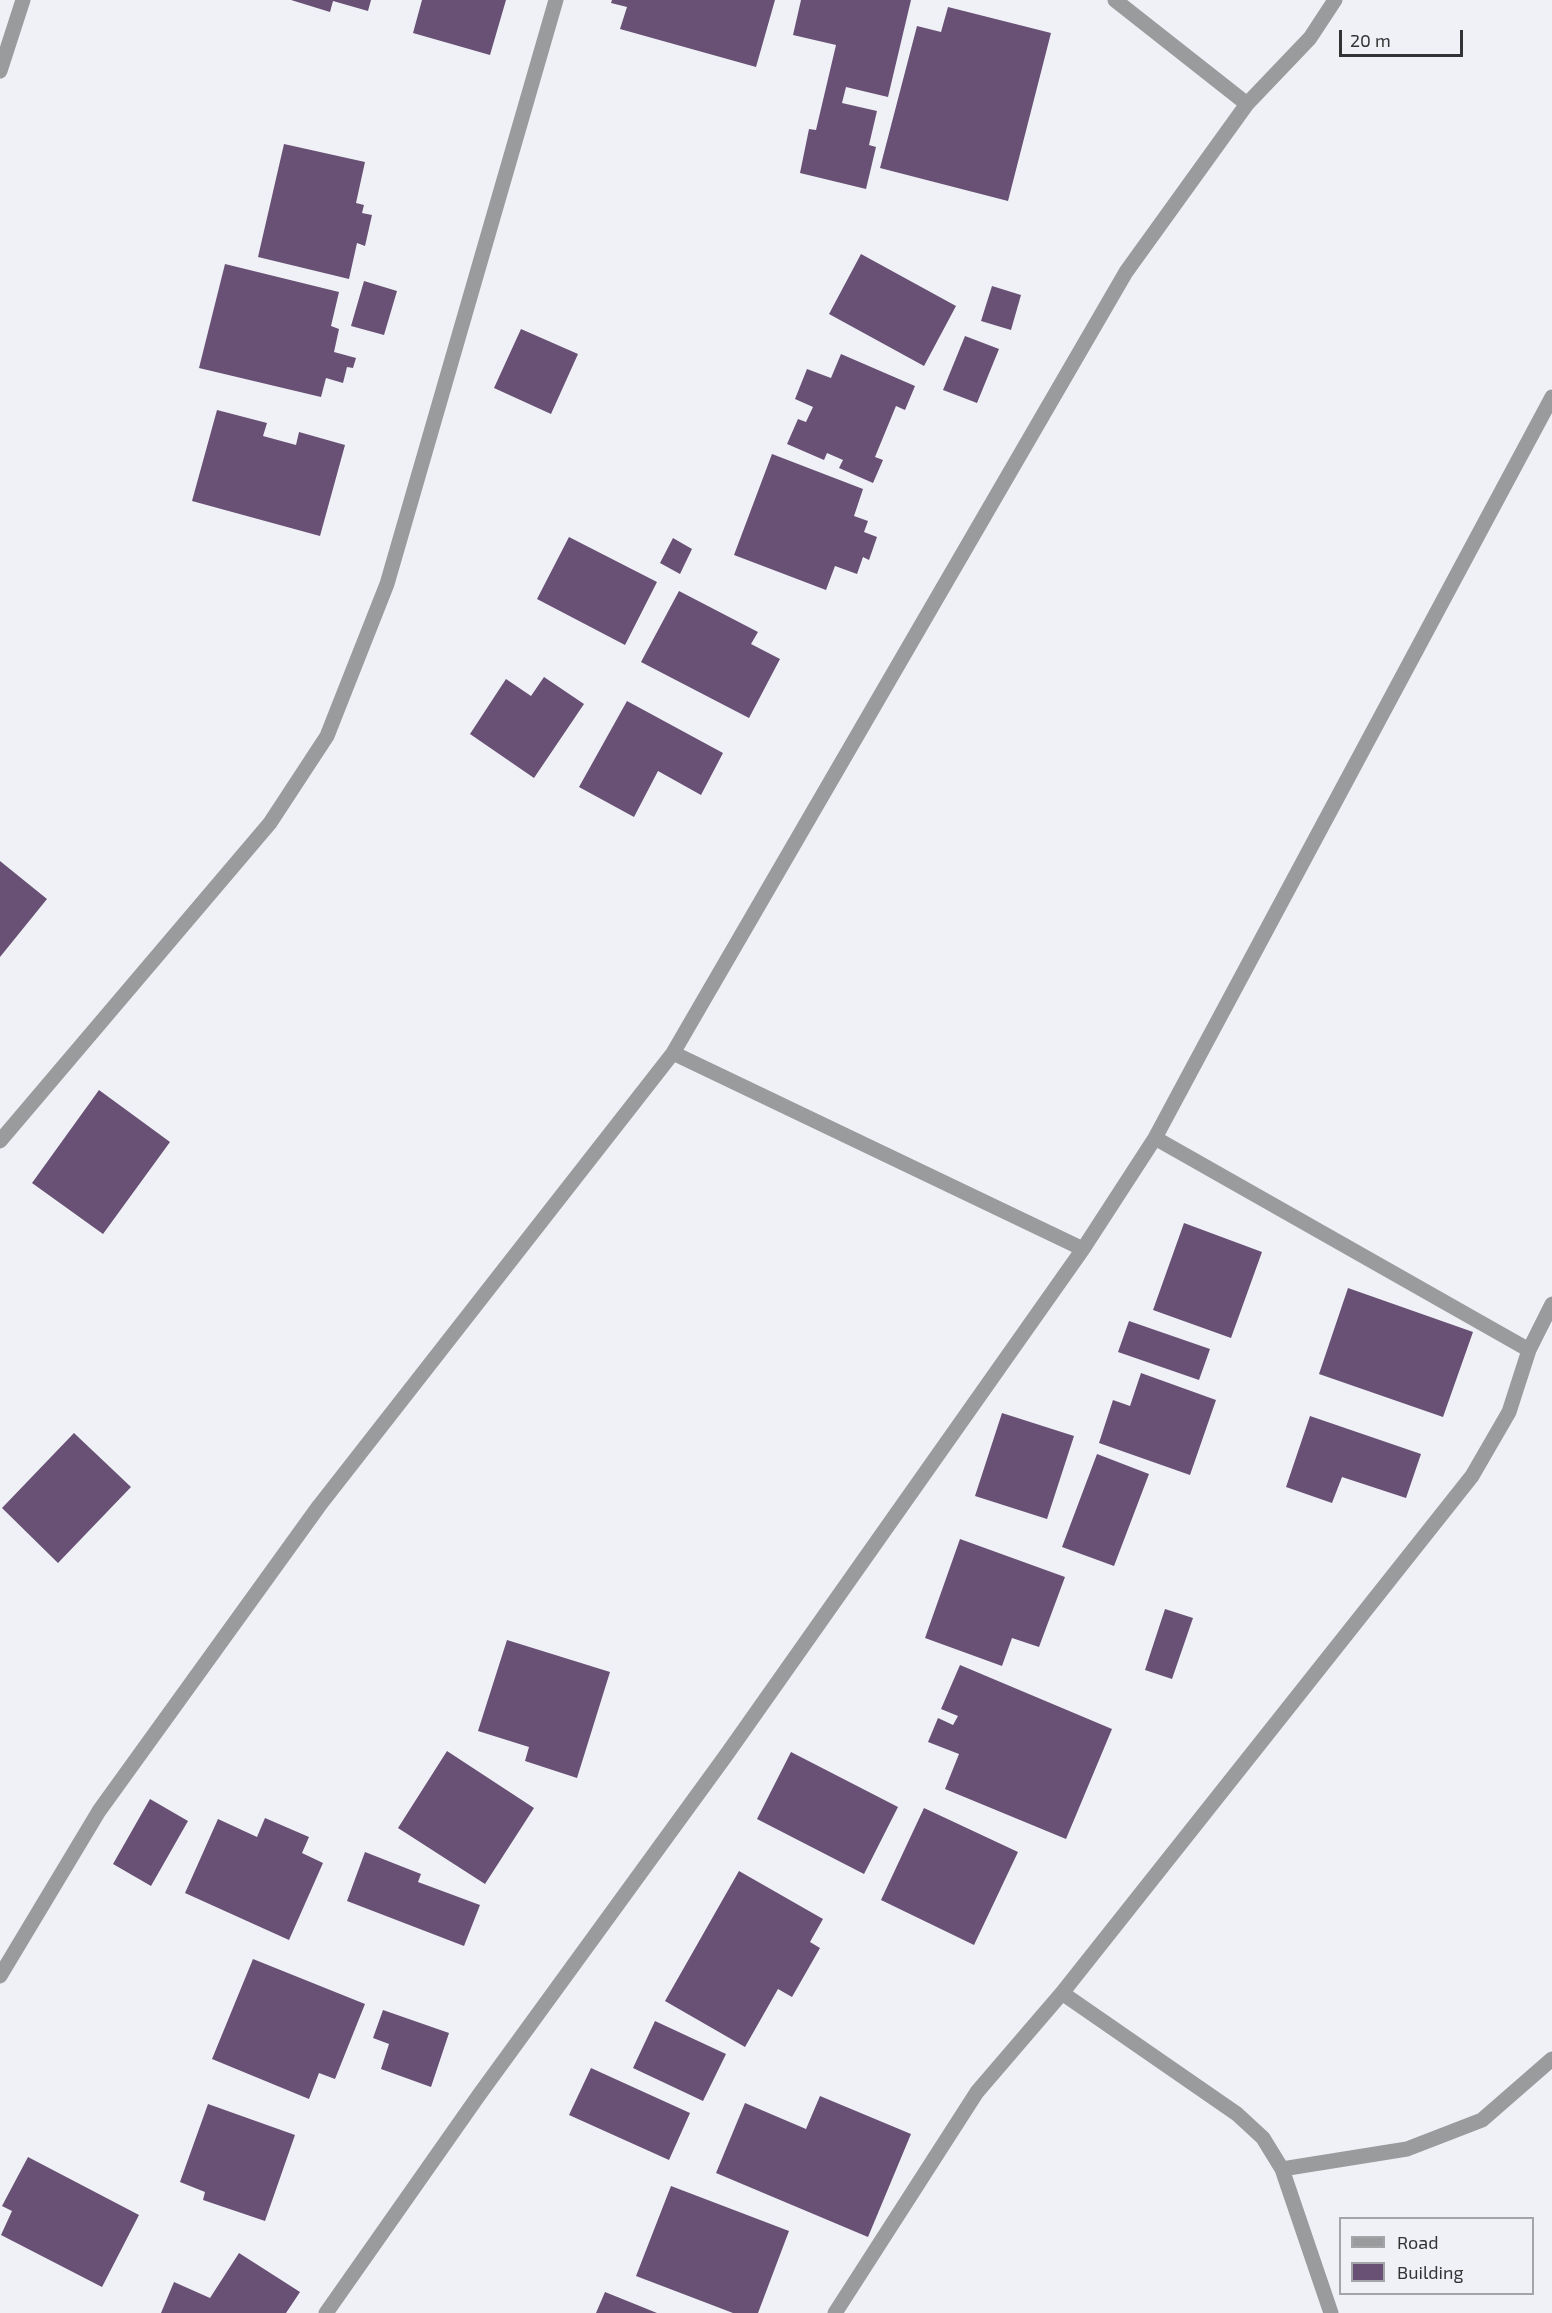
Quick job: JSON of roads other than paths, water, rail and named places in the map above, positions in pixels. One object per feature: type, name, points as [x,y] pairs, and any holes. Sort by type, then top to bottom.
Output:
[{"type":"street","points":[[0,71],[23,0]]},
{"type":"street","points":[[0,1141],[270,823],[327,736],[387,584],[556,0]]},
{"type":"street","points":[[1115,0],[1247,104]]},
{"type":"street","points":[[0,1976],[99,1811],[320,1506],[673,1053],[1126,272],[1247,104],[1310,38],[1335,0]]},
{"type":"street","points":[[326,2313],[479,2095],[727,1754],[1083,1249],[1155,1138],[1552,397]]},
{"type":"street","points":[[673,1053],[1083,1249]]},
{"type":"street","points":[[1155,1138],[1529,1350]]},
{"type":"street","points":[[835,2313],[977,2092],[1062,1993],[1472,1476],[1509,1412],[1529,1350],[1552,1304]]},
{"type":"street","points":[[1062,1993],[1237,2114],[1263,2138],[1282,2169],[1331,2313]]},
{"type":"street","points":[[1282,2169],[1407,2149],[1482,2120],[1552,2059]]}]
